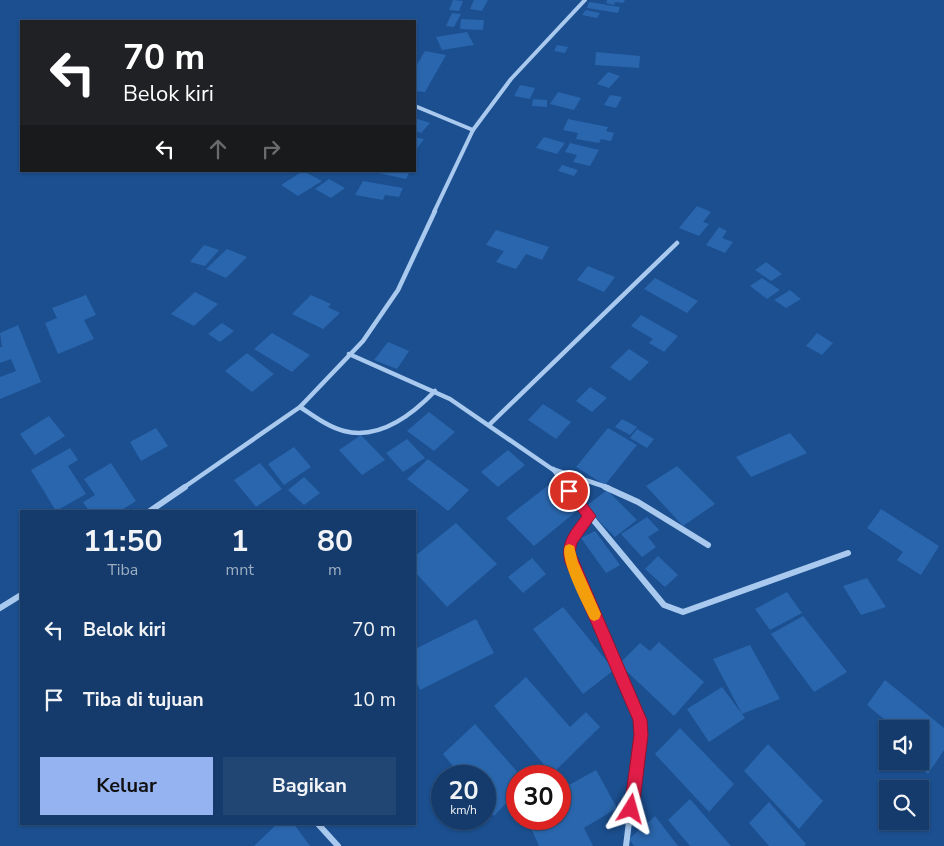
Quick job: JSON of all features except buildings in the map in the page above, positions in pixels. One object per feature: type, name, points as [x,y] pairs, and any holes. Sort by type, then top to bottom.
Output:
[{"type":"street","points":[[151,510],[300,407],[363,341],[398,290],[419,249],[448,180],[473,130],[510,78],[585,0]]},
{"type":"street","points":[[416,106],[473,130]]},
{"type":"street","points":[[489,424],[677,243]]},
{"type":"street","points":[[349,354],[435,391],[489,424],[552,469],[664,605],[676,611],[683,612],[848,553]]},
{"type":"street","points":[[300,407],[331,426],[345,432],[359,432],[374,430],[405,417],[435,391]]},
{"type":"street","points":[[552,469],[609,488],[638,502],[708,545]]},
{"type":"street","points":[[590,516],[571,541],[569,552],[638,714],[641,727],[626,846]]},
{"type":"street","points":[[0,608],[20,596]]},
{"type":"street","points":[[319,825],[338,846]]},
{"type":"slow traffic","points":[[569,550],[572,562],[594,614]]},
{"type":"route","points":[[569,491],[590,516],[571,541],[569,552],[572,562],[640,720],[641,735],[631,809]]}]
